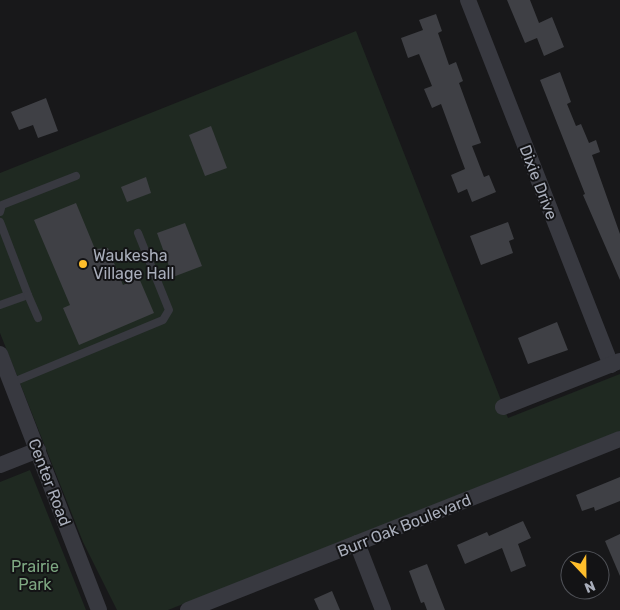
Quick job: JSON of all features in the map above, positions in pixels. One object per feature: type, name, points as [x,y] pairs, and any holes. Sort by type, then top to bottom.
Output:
[{"type":"street","name":"Dixie Drive","points":[[468,0],[616,363]]},
{"type":"street","name":"Center Road","points":[[0,354],[99,610]]},
{"type":"street","points":[[503,407],[616,363]]},
{"type":"street","name":"Burr Oak Boulevard","points":[[188,610],[620,439]]},
{"type":"street","points":[[0,465],[38,450]]},
{"type":"street","points":[[357,543],[383,610]]},
{"type":"lane","points":[[0,212],[2,205],[76,176]]},
{"type":"lane","points":[[0,222],[38,318]]},
{"type":"lane","points":[[11,383],[163,320],[169,310],[138,233]]},
{"type":"lane","points":[[0,305],[28,295]]},
{"type":"green space","points":[[356,31],[508,418],[620,374],[620,431],[168,610],[117,610],[83,542],[0,333],[0,173]]},
{"type":"green space","name":"Prairie Park","points":[[30,470],[86,610],[0,610],[0,482]]},
{"type":"building","points":[[507,0],[530,0],[539,23],[552,17],[564,47],[544,56],[537,38],[525,43]]},
{"type":"building","points":[[436,14],[442,31],[438,33],[449,65],[456,62],[463,81],[459,83],[481,143],[472,146],[484,177],[489,175],[496,192],[472,202],[467,189],[458,193],[451,175],[465,169],[441,104],[432,108],[424,89],[432,86],[419,54],[408,58],[401,38],[423,30],[419,20]]},
{"type":"building","points":[[560,72],[571,102],[567,104],[576,126],[581,124],[589,143],[596,140],[600,152],[592,155],[620,234],[620,280],[583,195],[585,194],[540,80]]},
{"type":"building","points":[[46,98],[58,131],[38,138],[33,125],[19,130],[11,112]]},
{"type":"building","points":[[211,126],[227,168],[205,176],[189,135]]},
{"type":"building","points":[[146,177],[151,193],[127,202],[121,187]]},
{"type":"building","name":"Waukesha Village Hall","points":[[76,203],[95,249],[108,248],[123,285],[139,278],[154,313],[79,345],[63,308],[70,305],[34,220]]},
{"type":"building","points":[[508,222],[514,239],[509,241],[513,253],[481,265],[470,236]]},
{"type":"building","points":[[185,223],[202,266],[173,277],[157,233]]},
{"type":"building","points":[[557,322],[568,350],[528,364],[518,338]]},
{"type":"building","points":[[620,477],[620,501],[595,511],[594,507],[582,511],[576,495]]},
{"type":"building","points":[[523,521],[531,538],[518,544],[526,566],[511,572],[502,548],[465,564],[457,545],[487,532],[489,536]]},
{"type":"building","points":[[620,534],[620,576],[610,550],[605,541]]},
{"type":"building","points":[[427,564],[445,610],[427,610],[424,602],[421,603],[409,571]]},
{"type":"building","points":[[332,591],[340,610],[319,610],[314,599]]},
{"type":"place","name":"Waukesha Village Hall","points":[[83,264]]}]
